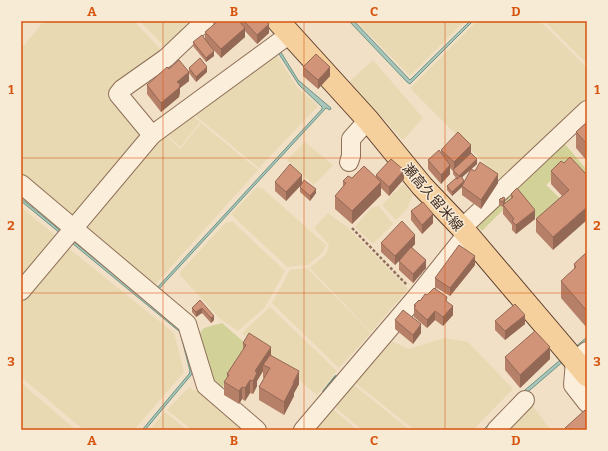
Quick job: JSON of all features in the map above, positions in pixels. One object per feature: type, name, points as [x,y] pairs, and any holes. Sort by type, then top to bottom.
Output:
[{"type":"main road","name":"瀬高久留米線","points":[[287,26],[368,120],[422,186],[583,363]]},
{"type":"street","points":[[152,135],[118,94],[122,89],[166,58],[205,21]]},
{"type":"street","points":[[21,291],[152,135],[287,26]]},
{"type":"street","points":[[302,430],[418,295],[464,232],[587,110]]},
{"type":"street","points":[[349,162],[351,156],[351,139],[368,120]]},
{"type":"street","points":[[21,184],[187,324],[206,386],[257,430]]},
{"type":"street","points":[[583,363],[573,386],[587,403]]},
{"type":"street","points":[[496,430],[525,400]]},
{"type":"path","points":[[352,228],[418,295]]},
{"type":"shaded area","points":[[44,21],[134,21],[161,50],[110,92],[143,134],[72,217],[21,175],[21,49]]},
{"type":"shaded area","points":[[140,21],[195,21],[165,47]]},
{"type":"shaded area","points":[[349,21],[354,21],[410,80],[470,21],[473,21],[410,84]]},
{"type":"shaded area","points":[[356,21],[463,21],[464,22],[410,76]]},
{"type":"shaded area","points":[[477,21],[540,21],[587,68],[587,104],[503,182],[410,88]]},
{"type":"shaded area","points":[[544,21],[587,21],[587,64]]},
{"type":"shaded area","points":[[279,49],[298,80],[331,108],[330,110],[326,108],[157,291],[156,289],[322,109],[322,107],[299,85],[277,51]]},
{"type":"shaded area","points":[[275,52],[297,87],[318,106],[259,168],[191,112]]},
{"type":"shaded area","points":[[373,60],[423,118],[403,140],[349,82]]},
{"type":"shaded area","points":[[189,113],[200,122],[180,147],[163,131]]},
{"type":"shaded area","points":[[201,123],[258,170],[153,287],[82,228],[161,131],[180,149]]},
{"type":"shaded area","points":[[305,142],[333,165],[314,185],[287,160]]},
{"type":"shaded area","points":[[403,184],[413,195],[407,209],[396,220],[382,205]]},
{"type":"shaded area","points":[[256,188],[262,188],[326,245],[323,252],[308,265],[287,267],[231,214]]},
{"type":"shaded area","points":[[21,198],[62,232],[61,234],[21,201]]},
{"type":"shaded area","points":[[379,206],[393,224],[373,244],[355,227],[371,208]]},
{"type":"shaded area","points":[[21,207],[56,236],[21,279]]},
{"type":"shaded area","points":[[328,213],[347,227],[408,289],[371,332],[310,268],[326,254],[329,245],[314,228]]},
{"type":"shaded area","points":[[226,222],[233,222],[285,271],[265,307],[238,331],[220,319],[180,275],[181,271]]},
{"type":"shaded area","points":[[73,241],[181,330],[193,371],[192,374],[145,430],[142,430],[189,374],[190,371],[180,332],[72,243]]},
{"type":"shaded area","points":[[67,247],[174,333],[184,372],[134,430],[84,430],[21,377],[21,301]]},
{"type":"shaded area","points":[[307,268],[371,333],[339,368],[272,303],[290,270]]},
{"type":"shaded area","points":[[270,307],[337,371],[317,395],[242,333]]},
{"type":"shaded area","points":[[587,337],[587,341],[523,396],[489,430],[483,430],[518,396]]},
{"type":"shaded area","points":[[445,338],[468,342],[513,389],[473,430],[414,430],[352,380],[387,339],[408,349]]},
{"type":"shaded area","points":[[350,382],[410,430],[362,430],[331,404]]},
{"type":"shaded area","points":[[21,383],[76,430],[21,430]]},
{"type":"shaded area","points":[[189,387],[193,390],[202,391],[247,430],[192,430],[167,410]]},
{"type":"shaded area","points":[[531,404],[551,430],[505,430]]},
{"type":"shaded area","points":[[329,406],[357,430],[310,430]]},
{"type":"shaded area","points":[[165,412],[187,430],[149,430]]},
{"type":"green space","points":[[563,142],[587,170],[587,181],[569,164],[546,185],[565,203],[537,218],[518,195],[482,231],[475,224]]},
{"type":"green space","points":[[222,323],[246,344],[236,360],[239,362],[220,391],[208,369],[197,337],[204,328]]},
{"type":"building","points":[[218,21],[239,21],[245,28],[221,49],[205,32]]},
{"type":"building","points":[[244,21],[267,21],[269,24],[257,35]]},
{"type":"building","points":[[202,35],[214,51],[206,58],[193,42]]},
{"type":"building","points":[[316,54],[330,67],[318,80],[303,67]]},
{"type":"building","points":[[200,58],[207,67],[196,77],[189,68]]},
{"type":"building","points":[[179,60],[189,72],[177,82],[180,84],[179,88],[161,103],[147,85],[167,67],[169,69]]},
{"type":"building","points":[[587,122],[587,144],[576,132]]},
{"type":"building","points":[[458,132],[471,145],[454,162],[441,150]]},
{"type":"building","points":[[439,150],[450,165],[441,175],[428,160]]},
{"type":"building","points":[[471,153],[477,159],[459,176],[453,170]]},
{"type":"building","points":[[570,157],[587,175],[587,207],[553,237],[536,219],[569,190],[551,171],[561,161],[564,163]]},
{"type":"building","points":[[391,159],[404,170],[389,187],[376,175]]},
{"type":"building","points":[[480,162],[498,174],[481,200],[462,186],[471,169],[475,171]]},
{"type":"building","points":[[290,164],[302,175],[286,192],[275,182]]},
{"type":"building","points":[[364,166],[381,182],[352,211],[335,196],[346,183],[343,181],[348,176],[352,178]]},
{"type":"building","points":[[461,176],[464,181],[452,192],[447,186],[456,178],[457,179]]},
{"type":"building","points":[[304,180],[316,189],[310,196],[300,187]]},
{"type":"building","points":[[517,188],[535,210],[516,225],[512,221],[514,219],[503,205],[513,197],[511,194]]},
{"type":"building","points":[[503,197],[505,198],[503,202],[499,200],[501,198],[502,199]]},
{"type":"building","points":[[423,202],[433,214],[422,225],[411,211]]},
{"type":"building","points":[[402,221],[415,235],[395,256],[381,243]]},
{"type":"building","points":[[459,245],[475,256],[450,288],[435,278]]},
{"type":"building","points":[[411,247],[426,260],[413,274],[399,261]]},
{"type":"building","points":[[587,252],[587,311],[561,281],[576,267],[574,264]]},
{"type":"building","points":[[434,288],[447,297],[446,301],[453,306],[443,317],[435,311],[427,320],[414,308],[416,306],[414,305],[419,300],[420,301],[425,294],[427,295]]},
{"type":"building","points":[[200,300],[214,316],[211,318],[202,308],[196,312],[192,308]]},
{"type":"building","points":[[515,304],[525,315],[505,331],[495,321]]},
{"type":"building","points":[[403,310],[421,324],[413,335],[395,320]]},
{"type":"building","points":[[535,331],[550,347],[520,375],[505,357]]},
{"type":"building","points":[[249,333],[271,347],[255,371],[257,373],[253,381],[250,380],[245,388],[242,387],[239,391],[224,382],[229,375],[227,374],[246,345],[243,343]]},
{"type":"building","points":[[270,355],[299,371],[284,402],[259,387],[270,368],[263,365]]},
{"type":"building","points":[[585,410],[587,412],[587,430],[566,430],[565,428]]},
{"type":"waterway","points":[[324,392],[336,377]]}]
